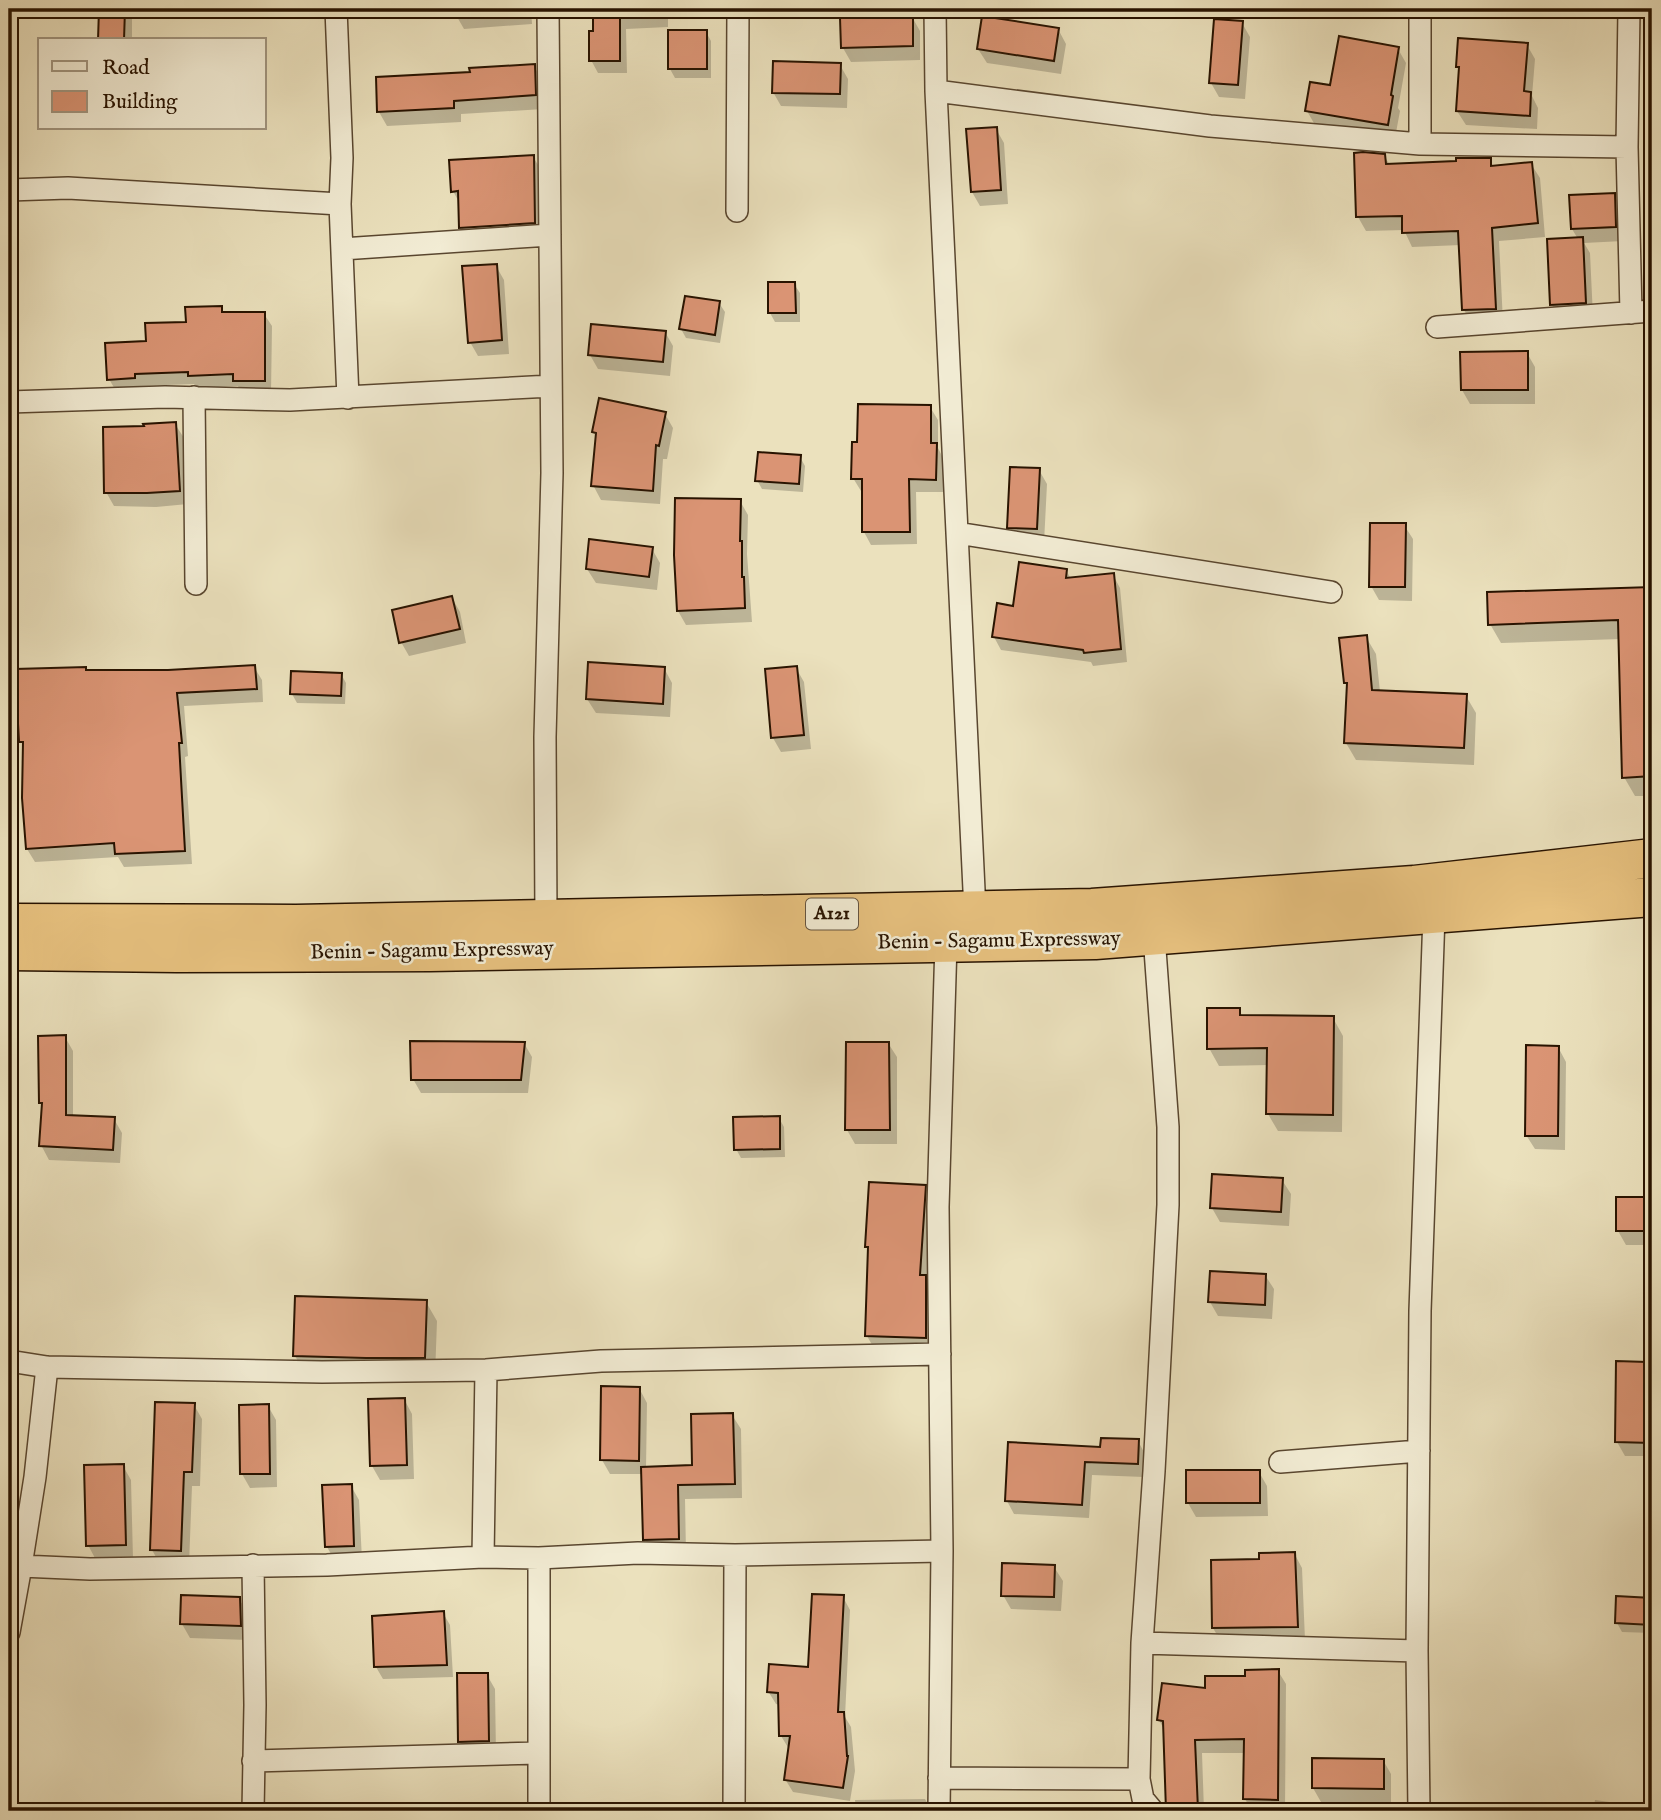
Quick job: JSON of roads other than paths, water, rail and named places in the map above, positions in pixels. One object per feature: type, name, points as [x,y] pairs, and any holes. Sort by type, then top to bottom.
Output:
[{"type":"highway","name":"A121","points":[[10,950],[296,924],[1092,908],[1401,886],[1652,858]]},
{"type":"highway","name":"Benin - Sagamu Expressway","points":[[10,950],[177,953],[430,952],[1095,940],[1652,897]]},
{"type":"street","points":[[336,9],[348,398]]},
{"type":"street","points":[[546,919],[545,737],[552,473],[548,9]]},
{"type":"street","points":[[737,211],[738,9]]},
{"type":"street","points":[[935,9],[936,90],[975,911]]},
{"type":"street","points":[[1420,9],[1420,144]]},
{"type":"street","points":[[1437,327],[1642,312],[1627,147],[1629,9]]},
{"type":"street","points":[[936,90],[1210,126],[1420,144],[1627,147]]},
{"type":"street","points":[[9,190],[68,188],[340,204]]},
{"type":"street","points":[[342,249],[550,235]]},
{"type":"street","points":[[9,402],[165,397],[290,400],[551,386]]},
{"type":"street","points":[[194,397],[196,584]]},
{"type":"street","points":[[957,533],[1331,592]]},
{"type":"street","points":[[1419,1811],[1417,1651],[1420,1311],[1434,915]]},
{"type":"street","points":[[1153,1811],[1143,1799],[1139,1779],[1142,1643],[1168,1205],[1168,1127],[1154,936]]},
{"type":"street","points":[[939,1811],[942,1551],[939,1207],[946,943]]},
{"type":"street","points":[[9,1361],[47,1367],[322,1373],[486,1370],[601,1361],[940,1354]]},
{"type":"street","points":[[9,1632],[35,1476],[47,1367]]},
{"type":"street","points":[[483,1557],[486,1370]]},
{"type":"street","points":[[1280,1462],[1419,1451]]},
{"type":"street","points":[[21,1566],[90,1569],[327,1565],[638,1553],[735,1555],[942,1551]]},
{"type":"street","points":[[734,1811],[735,1555]]},
{"type":"street","points":[[538,1811],[539,1558]]},
{"type":"street","points":[[253,1565],[256,1705],[253,1811]]},
{"type":"street","points":[[1142,1643],[1417,1651]]},
{"type":"street","points":[[253,1761],[538,1753]]},
{"type":"street","points":[[939,1778],[1139,1779]]}]
